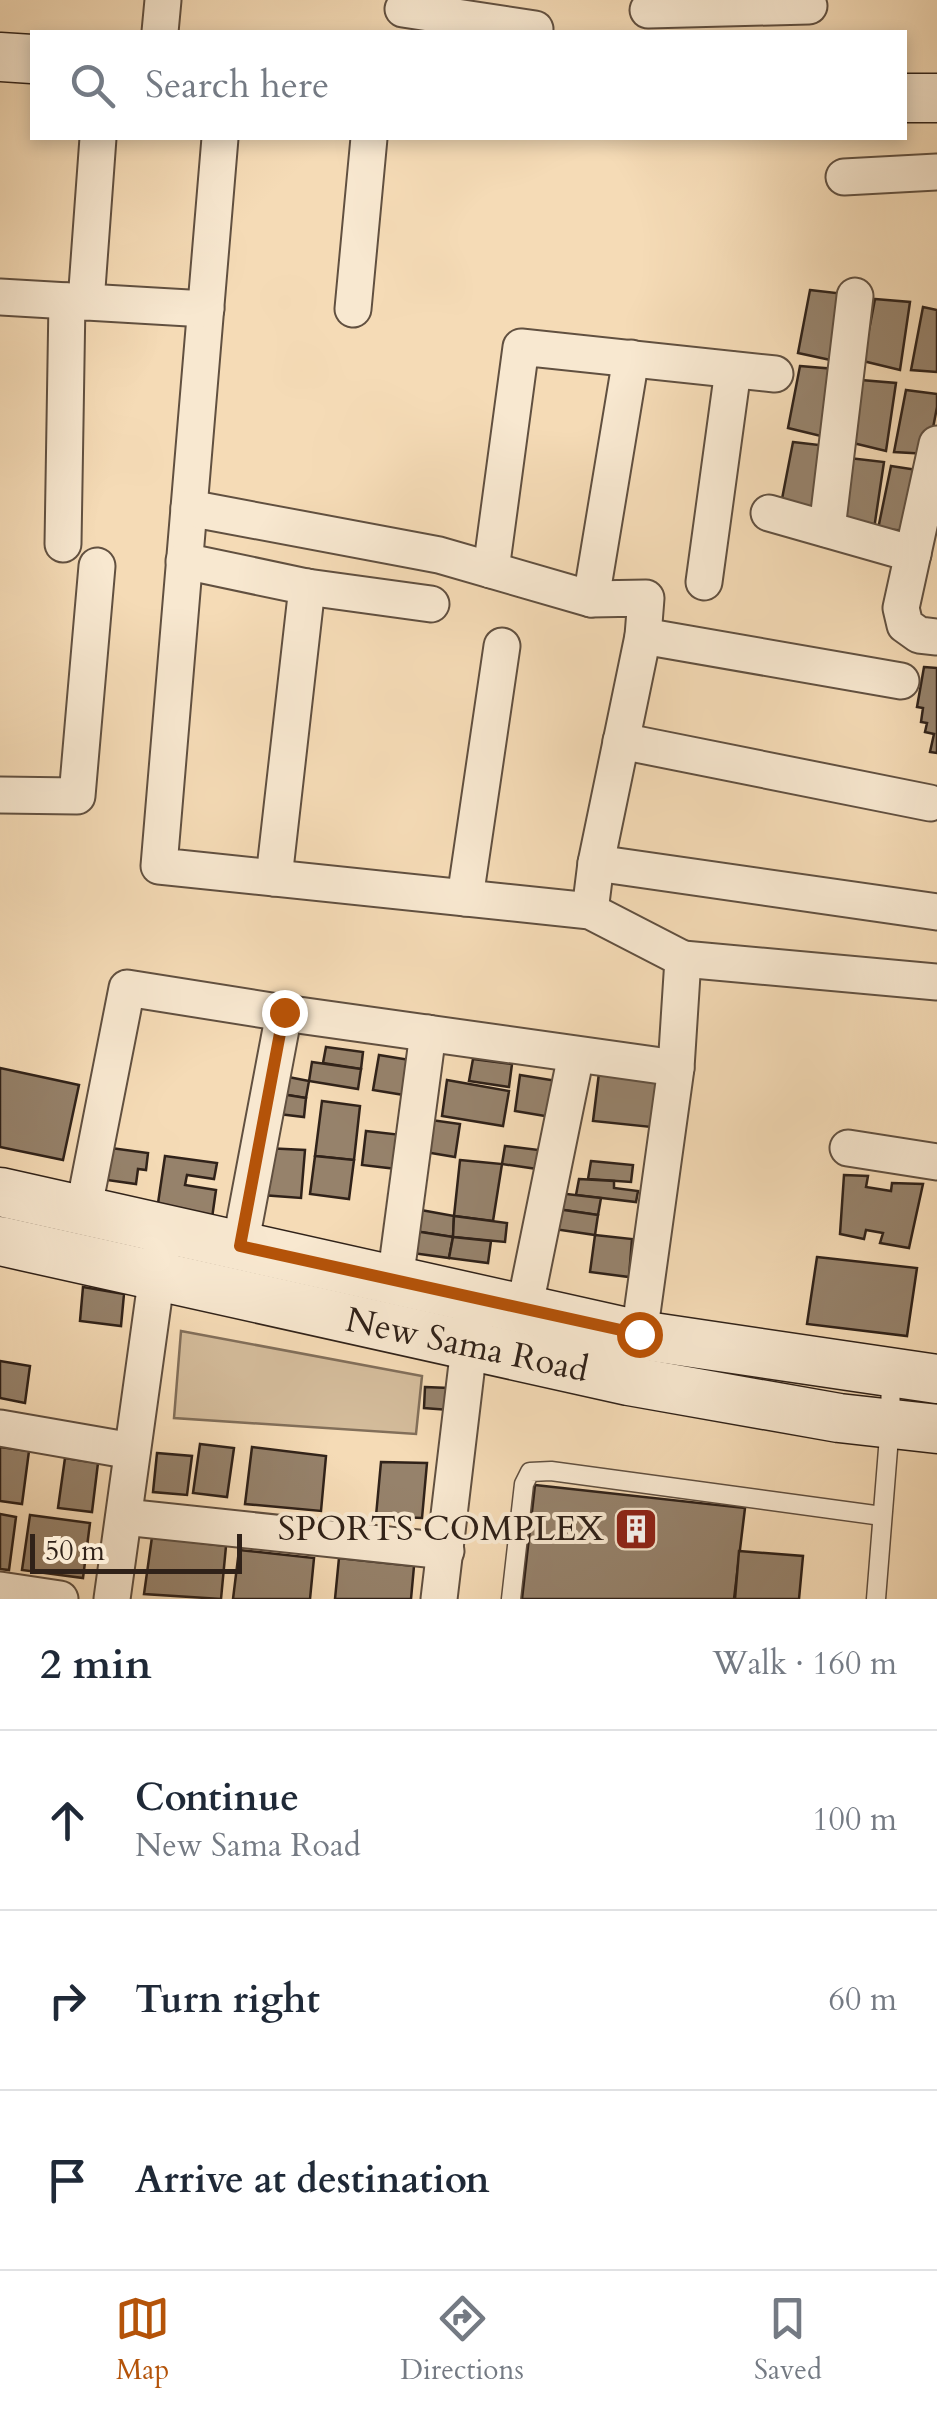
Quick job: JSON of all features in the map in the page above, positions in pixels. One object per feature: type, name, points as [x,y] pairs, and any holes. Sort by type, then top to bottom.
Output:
[{"type":"main road","points":[[0,56],[30,59]]},
{"type":"main road","points":[[907,98],[937,98]]},
{"type":"main road","name":"New Sama Road","points":[[0,1192],[639,1334],[914,1375]]},
{"type":"main road","name":"New Sama Road","points":[[0,1242],[628,1381],[839,1418],[937,1429]]},
{"type":"street","points":[[160,30],[163,0]]},
{"type":"street","points":[[648,14],[809,6]]},
{"type":"street","points":[[402,14],[535,28]]},
{"type":"street","points":[[63,544],[77,301],[98,140]]},
{"type":"street","points":[[220,140],[159,866],[590,912],[683,959],[937,982]]},
{"type":"street","points":[[353,308],[369,140]]},
{"type":"street","points":[[844,177],[937,172]]},
{"type":"street","points":[[0,296],[206,308]]},
{"type":"street","points":[[827,529],[855,296]]},
{"type":"street","points":[[492,570],[521,347],[775,374]]},
{"type":"street","points":[[591,599],[631,358]]},
{"type":"street","points":[[704,582],[733,370]]},
{"type":"street","points":[[937,444],[901,608],[905,625],[919,635],[937,638]]},
{"type":"street","points":[[189,508],[439,555],[591,599],[646,598],[643,636],[596,864],[590,912]]},
{"type":"street","points":[[770,513],[913,554]]},
{"type":"street","points":[[184,561],[307,587],[430,604]]},
{"type":"street","points":[[0,795],[77,796],[96,566]]},
{"type":"street","points":[[274,878],[307,587]]},
{"type":"street","points":[[643,636],[901,681]]},
{"type":"street","points":[[465,898],[502,646]]},
{"type":"street","points":[[620,741],[930,803]]},
{"type":"street","points":[[596,864],[937,912]]},
{"type":"street","points":[[639,1334],[676,1068],[683,959]]},
{"type":"street","points":[[83,1212],[127,988],[676,1068]]},
{"type":"street","points":[[240,1246],[284,1012]]},
{"type":"street","points":[[395,1281],[428,1033]]},
{"type":"street","points":[[524,1310],[576,1056]]},
{"type":"street","points":[[848,1148],[937,1162]]},
{"type":"street","points":[[112,1599],[155,1276],[165,1229]]},
{"type":"street","points":[[439,1599],[475,1297]]},
{"type":"street","points":[[0,1428],[132,1451]]},
{"type":"street","points":[[124,1517],[446,1551]]},
{"type":"street","points":[[0,1590],[60,1599]]},
{"type":"lane","points":[[876,1599],[890,1424],[914,1375]]},
{"type":"lane","points":[[511,1599],[524,1484],[530,1472],[551,1470],[882,1516]]},
{"type":"shaded area","points":[[181,1331],[422,1376],[416,1434],[174,1418]]},
{"type":"building","points":[[810,290],[845,294],[835,361],[798,353]]},
{"type":"building","points":[[875,299],[910,302],[900,370],[863,361]]},
{"type":"building","points":[[923,307],[937,310],[937,372],[911,370]]},
{"type":"building","points":[[800,366],[835,369],[825,437],[788,428]]},
{"type":"building","points":[[861,380],[896,383],[886,451],[849,442]]},
{"type":"building","points":[[906,390],[937,394],[928,454],[894,452]]},
{"type":"building","points":[[793,442],[828,446],[819,513],[781,504]]},
{"type":"building","points":[[849,458],[884,462],[874,529],[837,520]]},
{"type":"building","points":[[891,466],[924,471],[912,531],[878,529]]},
{"type":"building","points":[[924,667],[937,668],[937,753],[930,752],[934,734],[925,732],[927,723],[921,722],[923,708],[917,707]]},
{"type":"building","points":[[326,1047],[363,1052],[361,1069],[323,1063]]},
{"type":"building","points":[[379,1055],[416,1061],[410,1096],[373,1090]]},
{"type":"building","points":[[473,1059],[512,1064],[509,1087],[469,1081]]},
{"type":"building","points":[[312,1062],[361,1069],[358,1089],[309,1081]]},
{"type":"building","points":[[0,1068],[79,1085],[63,1160],[0,1147]]},
{"type":"building","points":[[599,1073],[657,1082],[651,1127],[593,1121]]},
{"type":"building","points":[[278,1075],[309,1081],[306,1098],[275,1093]]},
{"type":"building","points":[[520,1075],[557,1081],[551,1117],[515,1111]]},
{"type":"building","points":[[447,1080],[509,1091],[503,1126],[442,1116]]},
{"type":"building","points":[[275,1093],[306,1098],[304,1117],[270,1113]]},
{"type":"building","points":[[322,1101],[360,1106],[354,1160],[315,1156]]},
{"type":"building","points":[[424,1119],[460,1124],[455,1157],[419,1151]]},
{"type":"building","points":[[366,1131],[402,1135],[397,1169],[362,1165]]},
{"type":"building","points":[[505,1146],[547,1151],[544,1170],[502,1164]]},
{"type":"building","points":[[111,1148],[148,1153],[146,1170],[138,1169],[136,1184],[107,1180]]},
{"type":"building","points":[[265,1148],[305,1150],[301,1198],[262,1195]]},
{"type":"building","points":[[165,1156],[217,1163],[214,1179],[187,1175],[185,1185],[216,1190],[212,1218],[157,1210]]},
{"type":"building","points":[[315,1156],[354,1160],[349,1199],[310,1194]]},
{"type":"building","points":[[460,1160],[502,1164],[493,1221],[454,1216]]},
{"type":"building","points":[[591,1161],[633,1165],[631,1182],[588,1179]]},
{"type":"building","points":[[844,1175],[868,1176],[866,1187],[891,1191],[892,1183],[923,1184],[909,1248],[880,1243],[883,1233],[866,1230],[864,1239],[840,1234]]},
{"type":"building","points":[[579,1179],[614,1181],[614,1188],[638,1191],[636,1202],[576,1195]]},
{"type":"building","points":[[558,1193],[601,1198],[598,1215],[557,1209]]},
{"type":"building","points":[[410,1208],[454,1216],[453,1237],[408,1230]]},
{"type":"building","points":[[557,1209],[598,1215],[595,1235],[554,1229]]},
{"type":"building","points":[[454,1216],[507,1223],[505,1242],[453,1237]]},
{"type":"building","points":[[408,1230],[453,1237],[449,1258],[405,1252]]},
{"type":"building","points":[[595,1235],[632,1239],[629,1277],[590,1272]]},
{"type":"building","points":[[453,1237],[491,1241],[488,1263],[449,1258]]},
{"type":"building","points":[[817,1257],[917,1268],[907,1336],[807,1324]]},
{"type":"building","points":[[83,1287],[124,1294],[121,1326],[80,1321]]},
{"type":"building","points":[[0,1361],[30,1366],[25,1403],[0,1398]]},
{"type":"building","points":[[425,1387],[449,1388],[449,1410],[424,1408]]},
{"type":"building","points":[[200,1444],[234,1448],[227,1497],[193,1493]]},
{"type":"building","points":[[0,1447],[29,1451],[22,1504],[0,1501]]},
{"type":"building","points":[[252,1447],[326,1456],[321,1511],[245,1504]]},
{"type":"building","points":[[157,1453],[192,1456],[187,1495],[153,1492]]},
{"type":"building","points":[[65,1458],[98,1463],[92,1512],[58,1508]]},
{"type":"building","points":[[381,1462],[427,1463],[422,1518],[376,1516]]},
{"type":"building","name":"SPORTS COMPLEX","points":[[535,1485],[745,1508],[734,1599],[522,1599]]},
{"type":"building","points":[[0,1514],[16,1517],[9,1570],[0,1569]]},
{"type":"building","points":[[30,1515],[90,1523],[83,1578],[22,1570]]},
{"type":"building","points":[[152,1537],[226,1546],[221,1599],[144,1594]]},
{"type":"building","points":[[239,1550],[314,1558],[310,1599],[233,1599]]},
{"type":"building","points":[[739,1551],[803,1556],[799,1599],[735,1599]]},
{"type":"building","points":[[339,1558],[414,1566],[411,1599],[335,1599]]},
{"type":"place","name":"SPORTS COMPLEX","points":[[636,1529]]},
{"type":"route","points":[[284,1012],[240,1246],[639,1334]]}]
